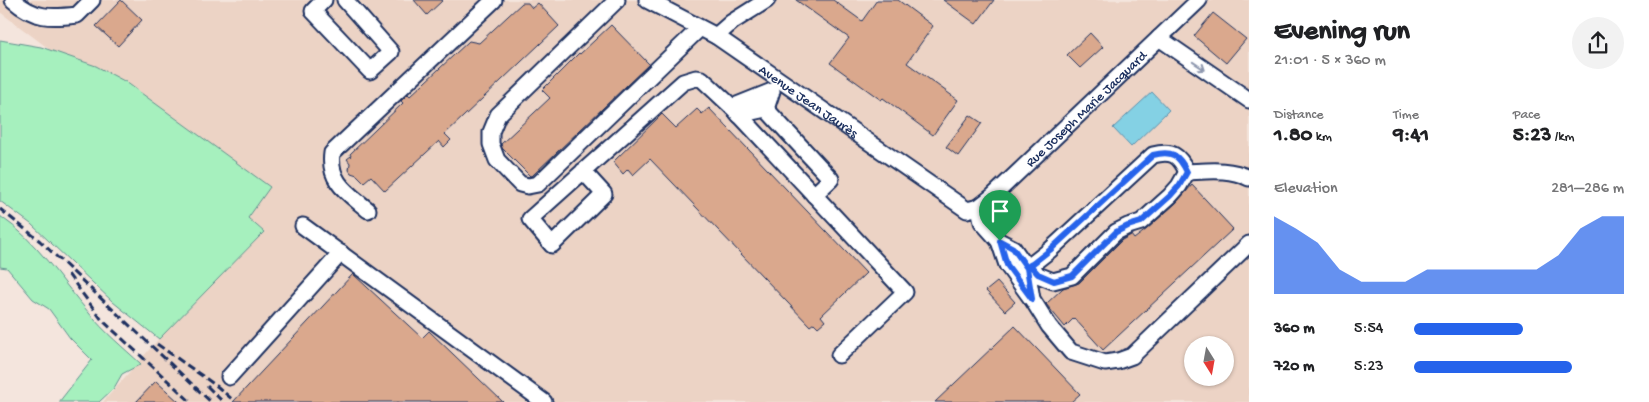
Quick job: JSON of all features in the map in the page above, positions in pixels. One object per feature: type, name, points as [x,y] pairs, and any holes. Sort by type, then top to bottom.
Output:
[{"type":"street","points":[[14,0],[21,7],[36,15],[62,17],[77,15],[92,0]]},
{"type":"street","points":[[324,0],[313,11],[370,71],[391,52],[344,0]]},
{"type":"street","points":[[368,210],[338,184],[332,172],[332,153],[494,0]]},
{"type":"street","points":[[617,0],[498,115],[490,132],[491,144],[498,160],[520,184],[528,186],[538,184],[700,28]]},
{"type":"street","name":"Avenue Jean Jaurès","points":[[647,0],[716,36],[776,85],[973,208]]},
{"type":"street","points":[[716,36],[732,22],[767,0]]},
{"type":"street","name":"Rue Joseph Marie Jacquard","points":[[973,208],[993,196],[1199,0]]},
{"type":"street","points":[[1159,38],[1249,100]]},
{"type":"street","points":[[583,171],[604,194],[552,244],[530,219],[583,171],[683,82],[696,78],[702,79],[736,111],[905,292],[839,355]]},
{"type":"street","points":[[766,108],[776,85]]},
{"type":"street","points":[[736,111],[776,85]]},
{"type":"street","points":[[736,111],[766,108]]},
{"type":"street","points":[[766,108],[831,179],[814,195]]},
{"type":"street","points":[[1028,266],[1050,250],[1153,155],[1164,152],[1175,155],[1182,161],[1187,172]]},
{"type":"street","points":[[1187,172],[1245,171]]},
{"type":"street","points":[[973,208],[982,222],[1000,241],[1013,248],[1028,266],[1038,274],[1054,281],[1072,276],[1116,232],[1141,222],[1170,196],[1179,186],[1187,172]]},
{"type":"street","points":[[304,226],[544,402]]},
{"type":"street","points":[[1000,241],[1007,265],[1049,326],[1071,352],[1105,363],[1132,356],[1249,244]]},
{"type":"street","points":[[229,377],[341,253]]},
{"type":"street","points":[[1028,266],[1032,299]]},
{"type":"shaded area","points":[[0,0],[1249,0],[1249,402],[103,402],[171,325],[264,232],[44,45],[0,12]]},
{"type":"green space","points":[[0,40],[41,47],[96,66],[126,82],[270,187],[248,218],[264,232],[159,339],[113,302],[31,224],[0,201]]},
{"type":"green space","points":[[0,216],[37,249],[95,320],[141,364],[122,374],[114,388],[99,402],[59,402],[92,360],[70,338],[49,309],[33,299],[7,268],[0,267]]},
{"type":"water","points":[[1152,92],[1169,110],[1131,147],[1113,128]]},
{"type":"building","points":[[121,0],[142,20],[118,46],[96,26]]},
{"type":"building","points":[[414,0],[443,0],[427,15]]},
{"type":"building","points":[[796,0],[833,0],[862,21],[877,0],[898,0],[933,26],[907,63],[958,100],[933,135],[883,98],[881,100],[830,63],[849,38]]},
{"type":"building","points":[[943,0],[994,0],[976,24]]},
{"type":"building","points":[[522,3],[528,3],[532,8],[538,3],[559,26],[445,134],[451,140],[444,147],[439,141],[385,191],[371,176],[364,182],[357,175],[351,173],[349,170],[350,163],[347,159],[351,156],[350,154],[403,103],[401,101],[408,94],[410,96],[469,41],[479,43]]},
{"type":"building","points":[[1213,13],[1246,39],[1226,63],[1194,36]]},
{"type":"building","points":[[611,25],[649,64],[530,176],[502,148],[501,144],[550,98],[542,90],[579,53]]},
{"type":"building","points":[[1090,33],[1103,47],[1080,68],[1067,55]]},
{"type":"building","points":[[709,108],[866,273],[821,316],[825,321],[818,327],[814,323],[810,326],[650,159],[633,175],[628,169],[623,174],[613,162],[662,114],[676,128],[697,109],[702,114]]},
{"type":"building","points":[[970,115],[982,123],[958,156],[946,147]]},
{"type":"building","points":[[1192,185],[1233,229],[1103,350],[1074,318],[1065,327],[1046,304],[1063,288],[1079,283],[1122,240],[1131,235],[1134,239],[1147,229],[1176,203]]},
{"type":"building","points":[[353,274],[422,338],[429,331],[503,402],[233,402]]},
{"type":"building","points":[[997,282],[1015,302],[1005,311],[986,291]]},
{"type":"building","points":[[1015,326],[1080,394],[1071,402],[935,402]]},
{"type":"building","points":[[156,381],[179,402],[136,402]]},
{"type":"railway","points":[[0,209],[40,241],[211,402]]},
{"type":"railway","points":[[68,274],[102,320],[191,402]]},
{"type":"railway","points":[[157,344],[218,387],[234,401]]},
{"type":"railway","points":[[207,386],[223,402]]},
{"type":"route","points":[[1000,241],[1007,265],[1032,299],[1027,268],[1030,265],[1038,274],[1054,281],[1072,276],[1116,232],[1141,222],[1170,196],[1179,186],[1187,172],[1182,161],[1175,155],[1164,152],[1153,155],[1050,250],[1030,265],[1027,268],[1013,248],[1000,241]]}]
